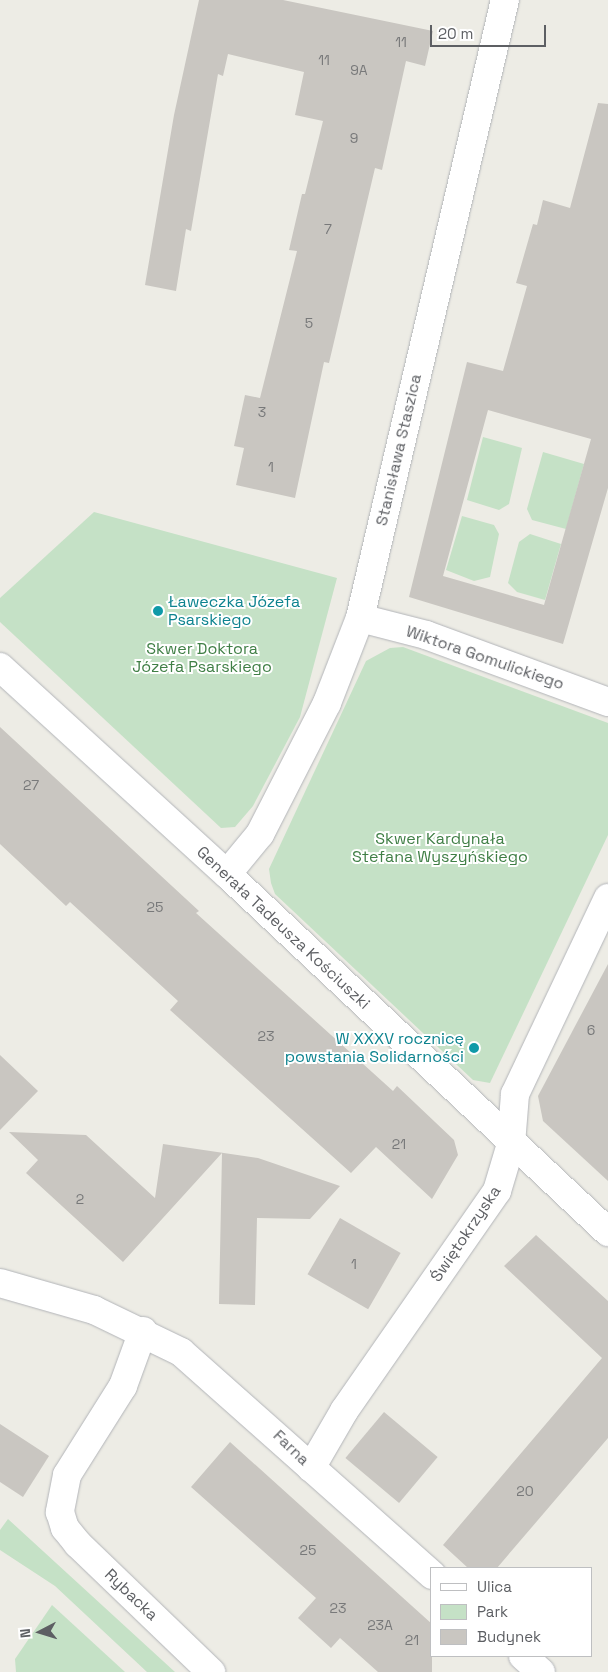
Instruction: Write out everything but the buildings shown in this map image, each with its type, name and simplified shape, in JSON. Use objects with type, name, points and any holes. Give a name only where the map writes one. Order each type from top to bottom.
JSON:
[{"type":"street","name":"Stanisława Staszica","points":[[227,874],[260,834],[327,703],[360,618],[505,0]]},
{"type":"street","name":"Wiktora Gomulickiego","points":[[360,618],[426,635],[608,702]]},
{"type":"street","name":"Generała Tadeusza Kościuszki","points":[[0,667],[227,874],[511,1144],[608,1232]]},
{"type":"street","name":"Świętokrzyska","points":[[311,1468],[344,1411],[497,1191],[511,1144],[515,1094],[602,927],[608,898]]},
{"type":"street","name":"Farna","points":[[0,1283],[94,1310],[143,1331],[181,1352],[219,1382],[311,1468],[430,1573]]},
{"type":"street","name":"Rybacka","points":[[143,1331],[123,1386],[67,1475],[60,1512],[65,1528],[78,1544],[212,1672]]},
{"type":"street","points":[[523,1657],[541,1672]]},
{"type":"green space","points":[[483,437],[522,448],[509,504],[499,510],[467,500]]},
{"type":"green space","points":[[543,452],[584,464],[566,529],[532,520],[527,509]]},
{"type":"green space","name":"Skwer Doktora Józefa Psarskiego","points":[[94,512],[337,578],[300,717],[253,806],[235,827],[221,828],[0,622],[0,598]]},
{"type":"green space","points":[[462,516],[494,525],[499,534],[490,577],[474,581],[446,570]]},
{"type":"green space","points":[[530,534],[561,544],[545,600],[517,592],[508,583],[519,542]]},
{"type":"green space","name":"Skwer Kardynała Stefana Wyszyńskiego","points":[[403,647],[608,723],[608,835],[490,1083],[473,1080],[275,894],[271,883],[269,869],[366,661],[390,648]]},
{"type":"green space","points":[[8,1519],[175,1672],[147,1672],[55,1586],[0,1550],[0,1530]]},
{"type":"green space","points":[[52,1605],[125,1672],[16,1672],[15,1659]]},
{"type":"place","name":"Ławeczka Józefa Psarskiego","points":[[158,611]]},
{"type":"place","name":"W XXXV rocznicę powstania Solidarności","points":[[474,1048]]}]
